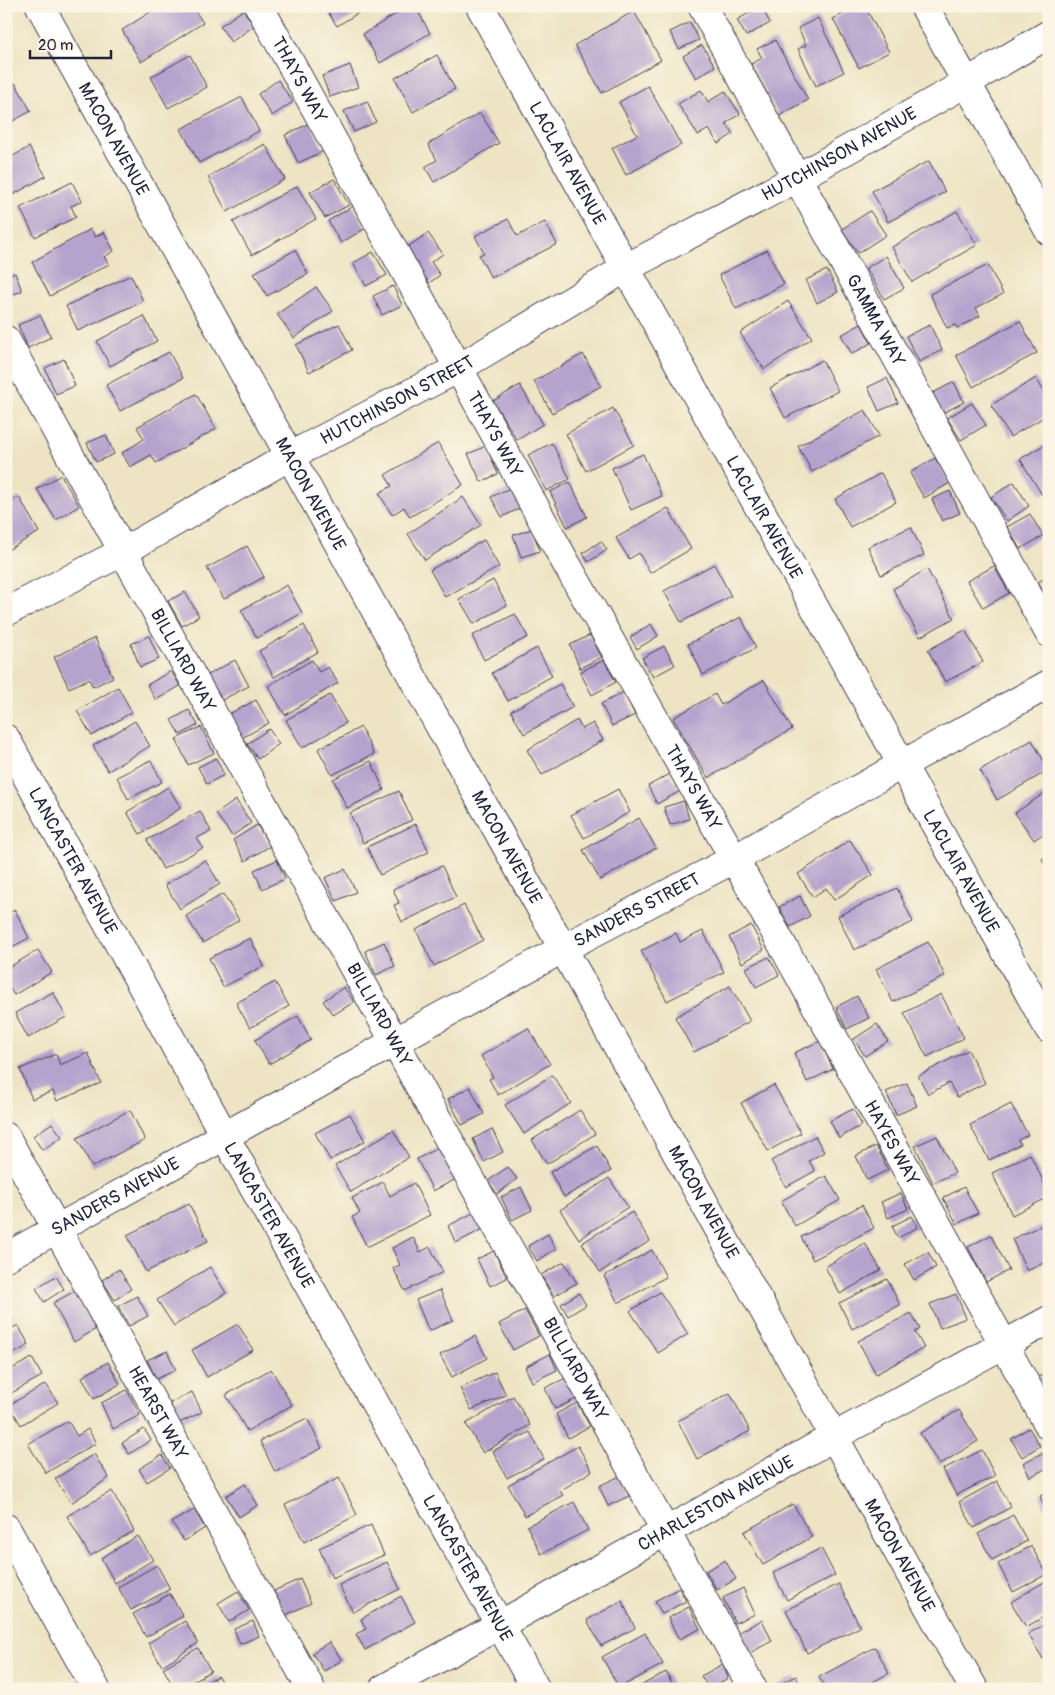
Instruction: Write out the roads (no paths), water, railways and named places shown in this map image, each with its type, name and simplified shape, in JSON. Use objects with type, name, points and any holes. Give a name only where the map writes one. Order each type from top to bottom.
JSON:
[{"type":"street","name":"MACON AVENUE","points":[[40,6],[974,1689]]},
{"type":"street","name":"THAYS WAY","points":[[259,6],[562,556],[734,859]]},
{"type":"street","name":"LACLAIR AVENUE","points":[[480,6],[1049,1029]]},
{"type":"street","name":"GAMMA WAY","points":[[702,6],[1049,633]]},
{"type":"street","points":[[924,6],[1049,231]]},
{"type":"street","name":"HUTCHINSON AVENUE","points":[[626,268],[797,178],[1049,34]]},
{"type":"street","name":"HUTCHINSON STREET","points":[[6,612],[124,551],[290,456],[460,368],[626,268]]},
{"type":"street","name":"BILLIARD WAY","points":[[6,340],[753,1689]]},
{"type":"street","name":"SANDERS STREET","points":[[224,1135],[564,948],[734,859],[1049,684]]},
{"type":"street","name":"LANCASTER AVENUE","points":[[6,739],[224,1135],[536,1689]]},
{"type":"street","name":"HAYES WAY","points":[[734,859],[1049,1426]]},
{"type":"street","name":"SANDERS AVENUE","points":[[6,1257],[224,1135]]},
{"type":"street","name":"HEARST WAY","points":[[6,1137],[311,1689]]},
{"type":"street","name":"CHARLESTON AVENUE","points":[[383,1689],[835,1436],[1049,1320]]},
{"type":"street","points":[[6,1528],[96,1689]]}]
